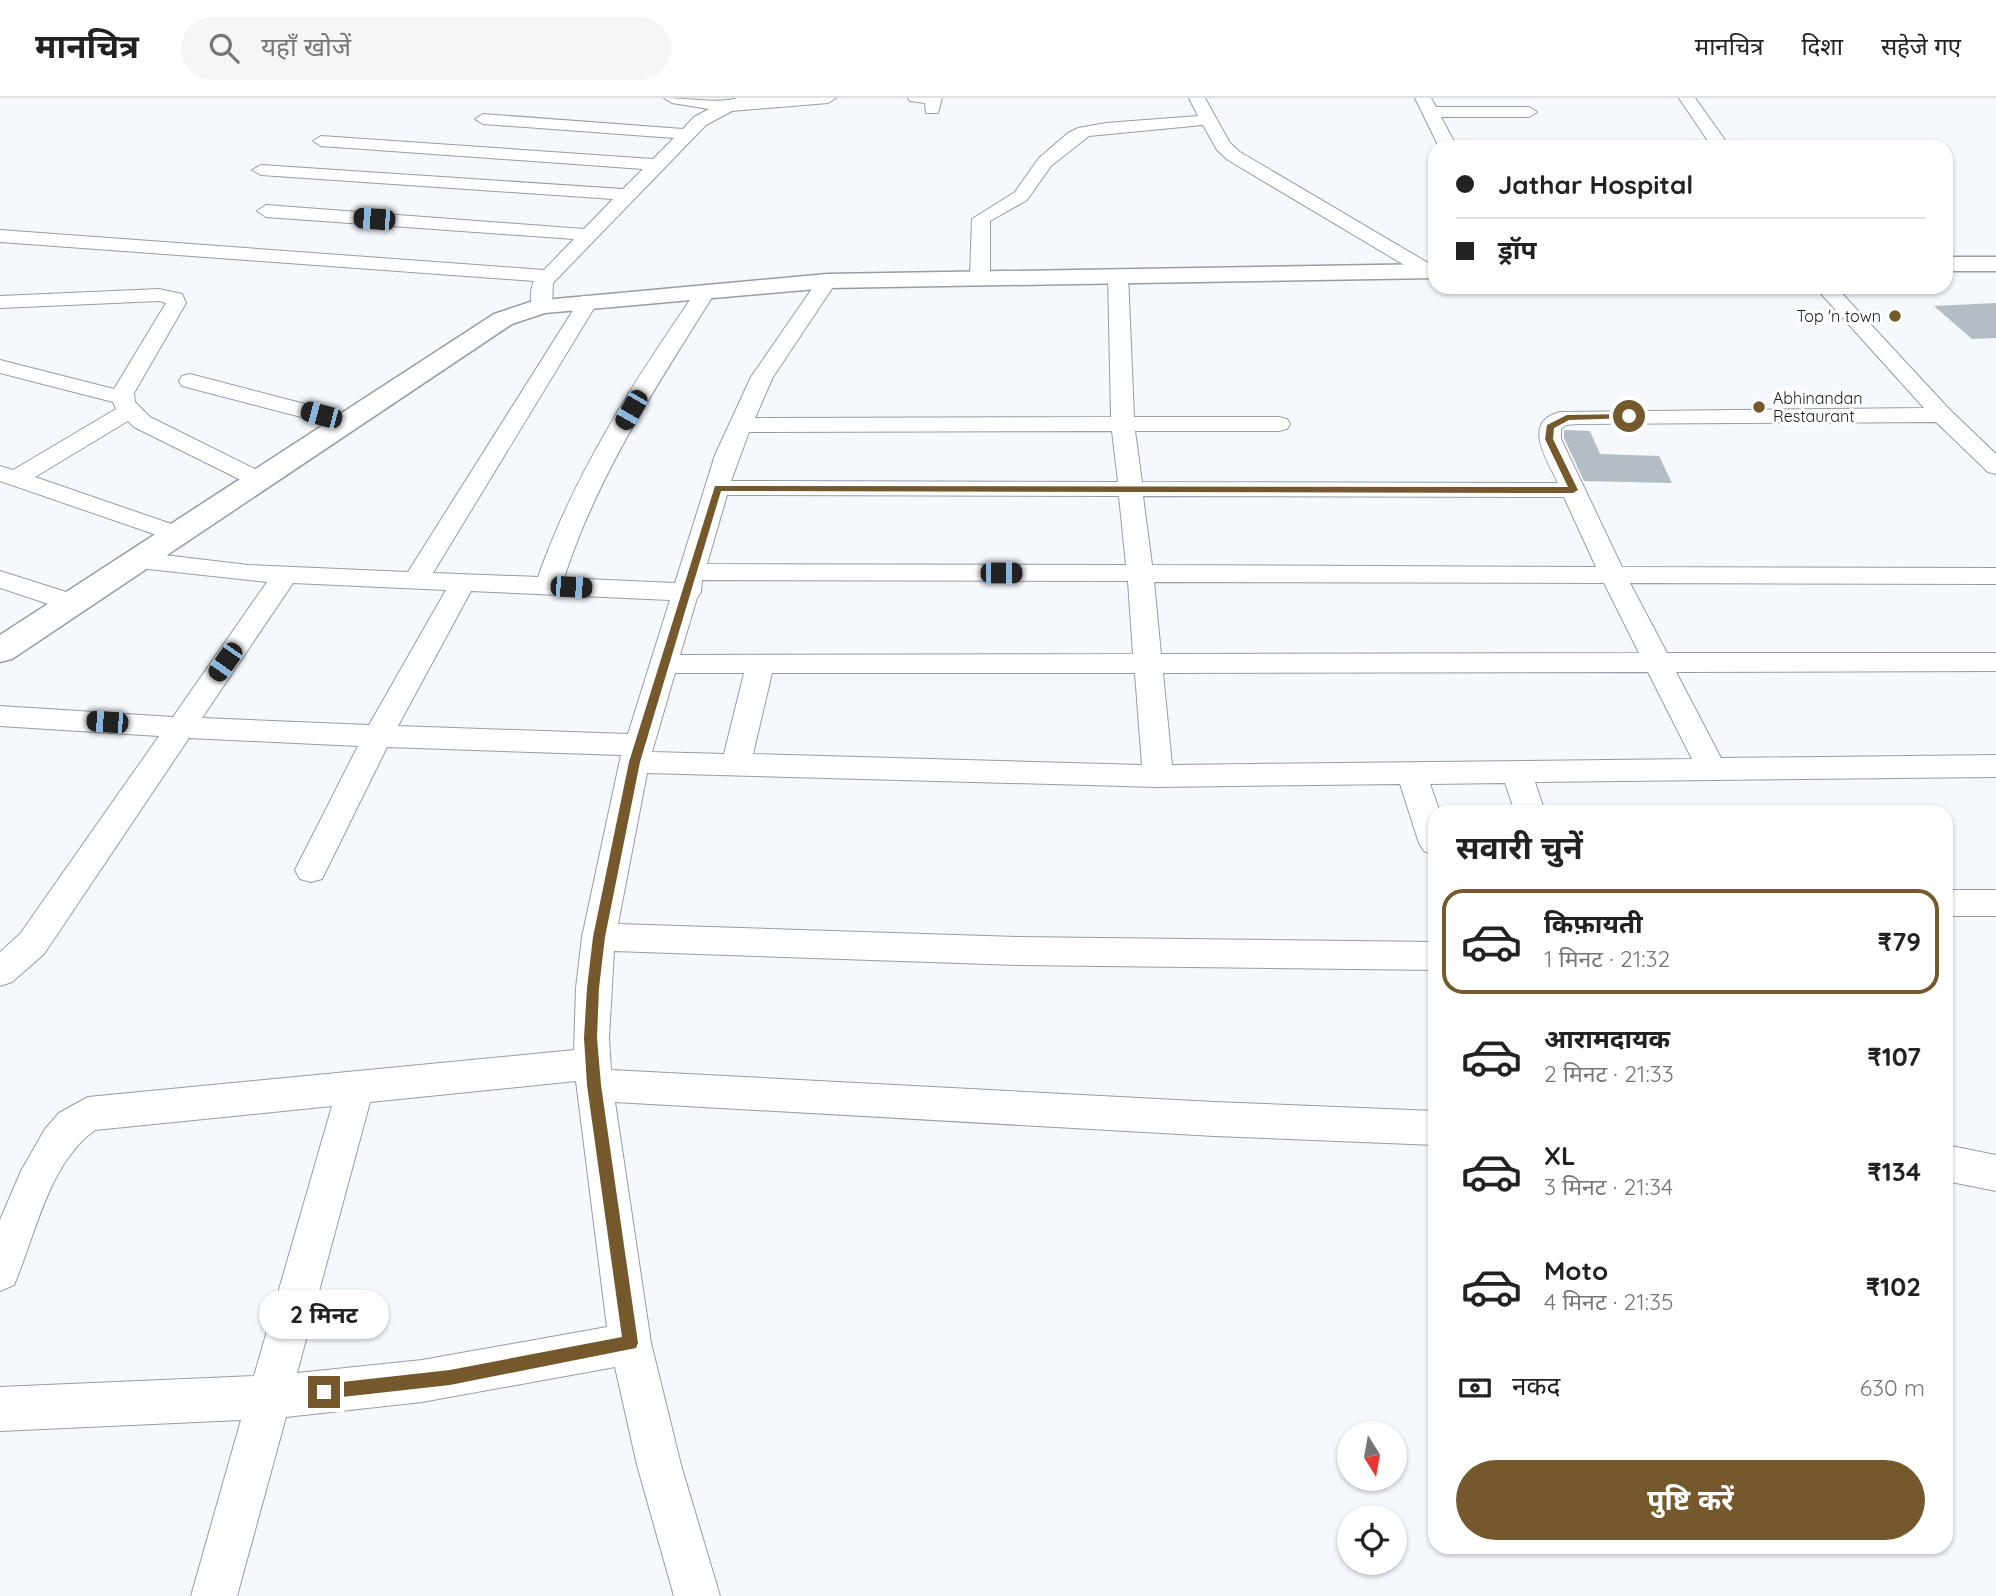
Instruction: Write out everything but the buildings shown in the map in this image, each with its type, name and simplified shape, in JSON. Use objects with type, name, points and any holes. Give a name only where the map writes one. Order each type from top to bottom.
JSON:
[{"type":"street","points":[[672,98],[726,107],[828,98]]},
{"type":"street","points":[[542,306],[541,288],[550,276],[688,134],[706,117],[751,98]]},
{"type":"street","points":[[916,98],[934,98],[932,110]]},
{"type":"street","points":[[1197,98],[1223,146],[1250,167],[1428,269]]},
{"type":"street","points":[[1687,98],[1716,140]]},
{"type":"street","points":[[1426,105],[1529,112]]},
{"type":"street","points":[[1426,105],[1444,140]]},
{"type":"street","points":[[483,119],[688,134]]},
{"type":"street","points":[[980,277],[981,219],[1021,196],[1045,162],[1074,136],[1106,128],[1208,120]]},
{"type":"street","points":[[321,142],[660,165]]},
{"type":"street","points":[[261,170],[630,195]]},
{"type":"street","points":[[266,211],[590,235]]},
{"type":"street","points":[[0,236],[550,276]]},
{"type":"street","points":[[1953,264],[1996,264]]},
{"type":"street","points":[[0,651],[503,319],[542,306],[827,281],[1428,271]]},
{"type":"street","points":[[1118,275],[1123,424],[1140,573],[1158,776]]},
{"type":"street","points":[[697,1596],[659,1465],[631,1343],[593,1075],[593,988],[599,937],[637,754],[691,582],[727,455],[770,365],[827,281]]},
{"type":"street","points":[[548,586],[569,527],[592,478],[647,383],[706,291]]},
{"type":"street","points":[[1831,294],[1942,415],[1996,467]]},
{"type":"street","points":[[0,302],[159,295],[175,298],[173,312],[123,393],[126,405],[142,422],[259,480]]},
{"type":"street","points":[[416,580],[589,300]]},
{"type":"street","points":[[0,366],[126,405]]},
{"type":"street","points":[[190,381],[347,422]]},
{"type":"street","points":[[8,476],[126,405]]},
{"type":"street","points":[[1713,771],[1613,575],[1573,490],[1548,432],[1554,422],[1567,418],[1942,415]]},
{"type":"street","points":[[741,425],[1279,424]]},
{"type":"street","points":[[8,476],[177,534]]},
{"type":"street","points":[[718,488],[1573,490]]},
{"type":"street","points":[[139,560],[216,572],[548,586],[1140,573],[1996,576]]},
{"type":"street","points":[[0,972],[32,944],[285,575]]},
{"type":"street","points":[[0,579],[73,603]]},
{"type":"street","points":[[311,870],[378,736],[463,582]]},
{"type":"street","points":[[666,664],[1996,662]]},
{"type":"street","points":[[736,765],[760,663]]},
{"type":"street","points":[[3,720],[378,736],[637,754],[736,765],[1158,776],[1996,766]]},
{"type":"street","points":[[1517,773],[1528,805]]},
{"type":"street","points":[[1412,774],[1428,822]]},
{"type":"street","points":[[1953,904],[1991,910]]},
{"type":"street","points":[[599,937],[895,949],[1428,956]]},
{"type":"street","points":[[0,1271],[46,1162],[61,1135],[75,1120],[107,1110],[356,1087],[593,1075],[1200,1119],[1428,1128]]},
{"type":"street","points":[[214,1596],[356,1087]]},
{"type":"street","points":[[1953,1164],[1996,1173]]},
{"type":"street","points":[[0,1409],[269,1396],[450,1377],[631,1343]]},
{"type":"place","name":"Top 'n town","points":[[1895,316]]},
{"type":"place","name":"Abhinandan Restaurant","points":[[1759,407]]},
{"type":"route","points":[[324,1392],[450,1377],[631,1343],[594,1085],[591,1038],[593,988],[599,937],[634,762],[718,488],[1573,490],[1549,439],[1550,426],[1560,419],[1577,416],[1629,416]]}]
